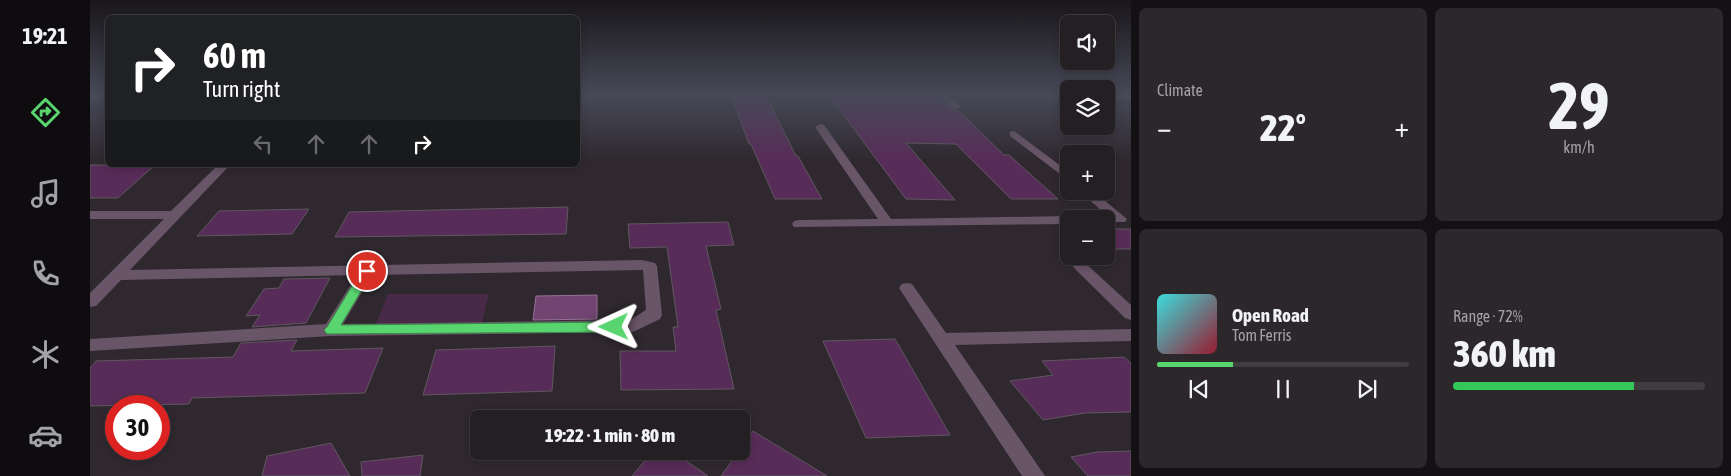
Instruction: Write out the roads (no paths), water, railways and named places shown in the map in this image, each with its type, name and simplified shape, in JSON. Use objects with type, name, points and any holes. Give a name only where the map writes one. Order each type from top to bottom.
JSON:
[{"type":"street","points":[[820,127],[887,222]]},
{"type":"street","points":[[1014,134],[1060,171]]},
{"type":"street","points":[[90,302],[172,215],[222,167]]},
{"type":"street","points":[[1096,200],[1119,219]]},
{"type":"street","points":[[90,216],[172,215]]},
{"type":"street","points":[[799,224],[1060,220]]},
{"type":"street","points":[[90,345],[331,330],[633,326],[653,313],[654,315],[650,266],[642,265],[637,267],[116,275]]},
{"type":"street","points":[[1079,265],[1131,314]]},
{"type":"street","points":[[331,330],[367,271]]},
{"type":"street","points":[[908,288],[1034,476]]},
{"type":"street","points":[[941,339],[1131,335]]}]
